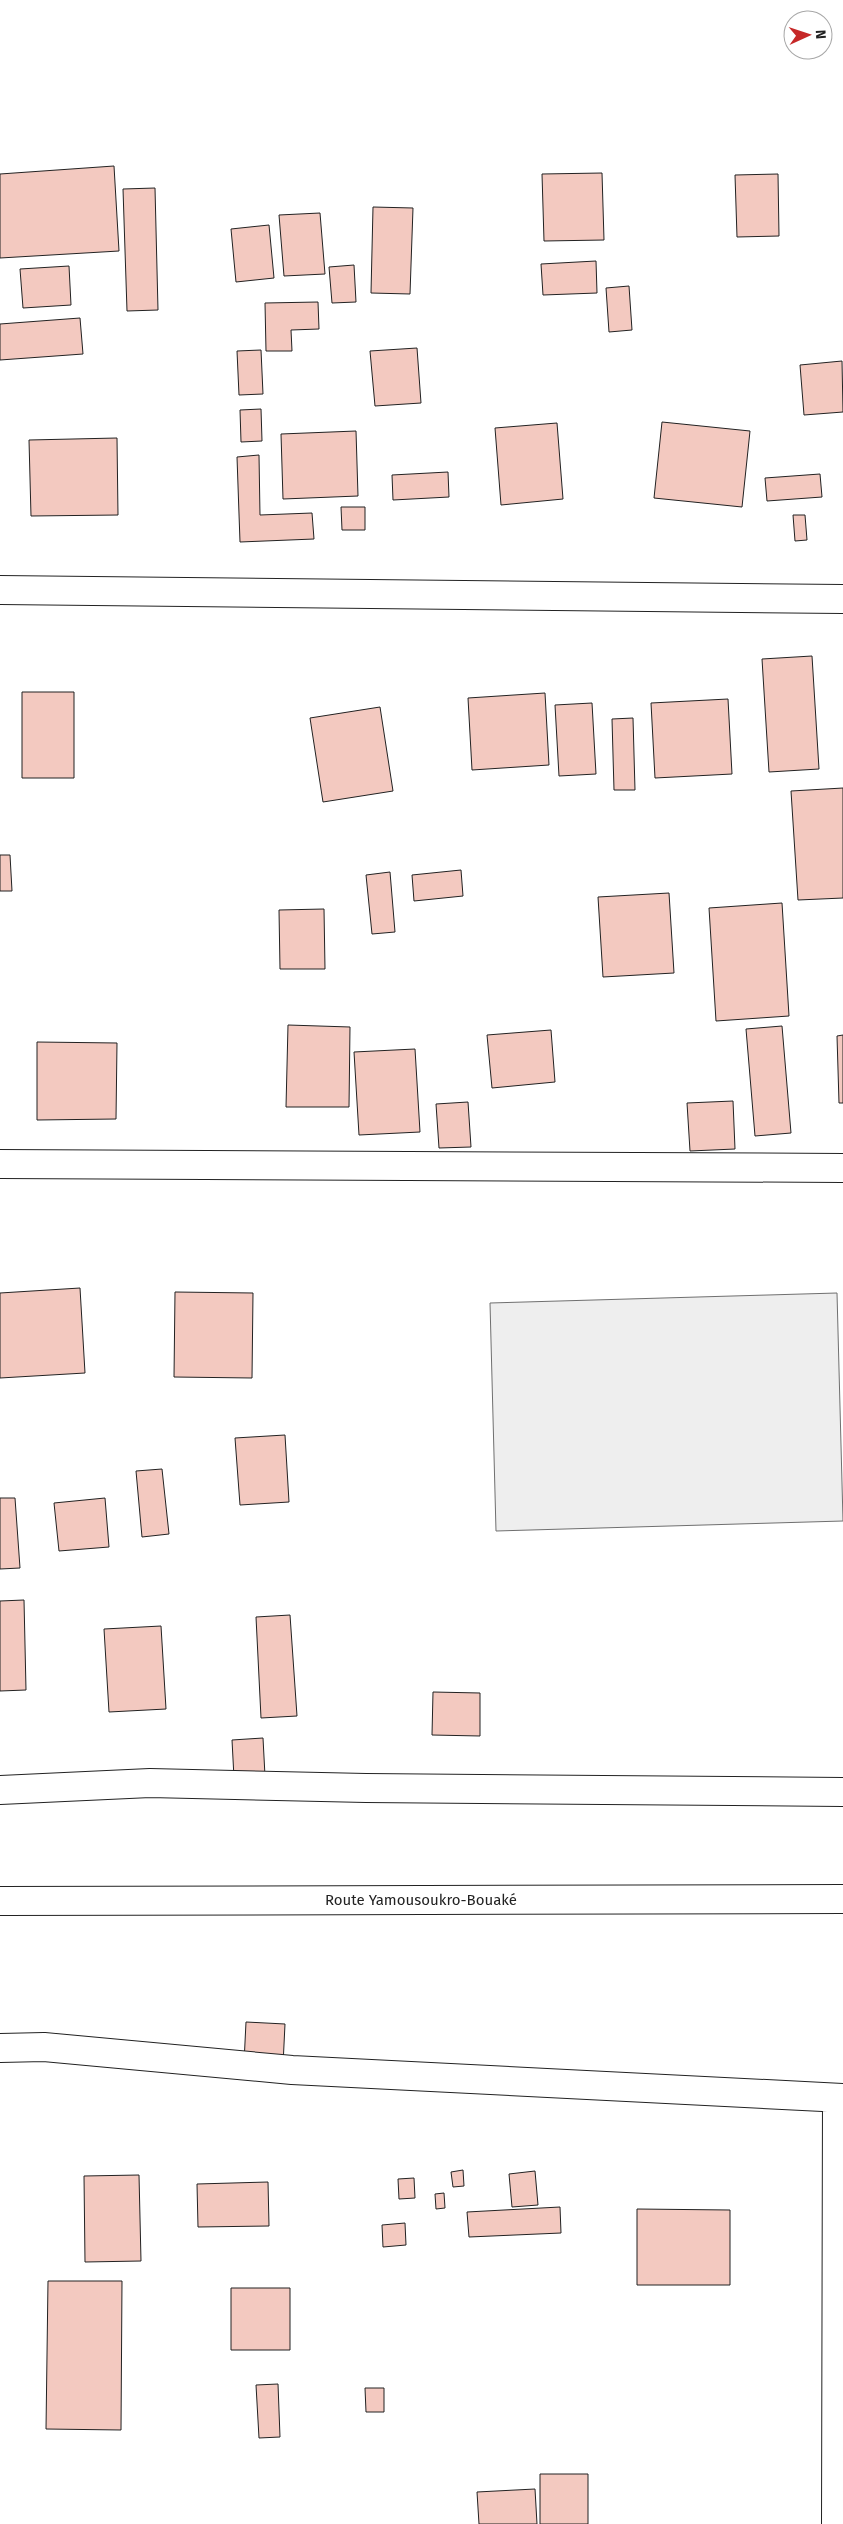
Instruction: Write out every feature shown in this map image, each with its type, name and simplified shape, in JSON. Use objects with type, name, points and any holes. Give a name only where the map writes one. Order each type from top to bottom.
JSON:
[{"type":"street","points":[[0,590],[843,599]]},
{"type":"street","points":[[0,1164],[843,1168]]},
{"type":"street","points":[[0,1790],[150,1784],[366,1788],[843,1792]]},
{"type":"street","name":"Route Yamousoukro-Bouaké","points":[[0,1901],[843,1899]]},
{"type":"street","points":[[0,2048],[44,2047],[292,2070],[840,2098],[836,2524]]},
{"type":"shaded area","points":[[837,1293],[843,1521],[496,1531],[490,1303]]},
{"type":"building","points":[[114,166],[119,251],[0,258],[0,174]]},
{"type":"building","points":[[602,173],[604,240],[544,241],[542,174]]},
{"type":"building","points":[[778,174],[779,236],[737,237],[735,175]]},
{"type":"building","points":[[155,188],[158,310],[127,311],[123,189]]},
{"type":"building","points":[[373,207],[413,208],[410,294],[371,293]]},
{"type":"building","points":[[320,213],[325,274],[284,276],[279,215]]},
{"type":"building","points":[[269,225],[274,278],[236,282],[231,229]]},
{"type":"building","points":[[596,261],[597,293],[543,295],[541,264]]},
{"type":"building","points":[[354,265],[356,302],[332,303],[329,267]]},
{"type":"building","points":[[69,266],[71,305],[23,308],[20,269]]},
{"type":"building","points":[[629,286],[632,330],[609,332],[606,288]]},
{"type":"building","points":[[318,302],[319,329],[291,330],[292,351],[266,351],[265,303]]},
{"type":"building","points":[[80,318],[83,354],[0,360],[0,324]]},
{"type":"building","points":[[417,348],[421,403],[375,406],[370,351]]},
{"type":"building","points":[[261,350],[263,394],[239,395],[237,351]]},
{"type":"building","points":[[842,361],[843,412],[804,415],[800,365]]},
{"type":"building","points":[[261,409],[262,441],[241,442],[240,410]]},
{"type":"building","points":[[662,422],[750,431],[742,507],[654,498]]},
{"type":"building","points":[[557,423],[563,499],[501,505],[495,428]]},
{"type":"building","points":[[356,431],[358,496],[283,499],[281,434]]},
{"type":"building","points":[[117,438],[118,515],[31,516],[29,440]]},
{"type":"building","points":[[259,455],[260,515],[312,513],[314,539],[240,542],[237,457]]},
{"type":"building","points":[[448,472],[449,497],[393,500],[392,475]]},
{"type":"building","points":[[820,474],[822,497],[767,501],[765,478]]},
{"type":"building","points":[[341,507],[365,507],[365,530],[342,530]]},
{"type":"building","points":[[793,515],[805,515],[807,540],[795,541]]},
{"type":"building","points":[[812,656],[819,769],[769,772],[762,659]]},
{"type":"building","points":[[22,692],[74,692],[74,778],[22,778]]},
{"type":"building","points":[[545,693],[549,765],[472,770],[468,698]]},
{"type":"building","points":[[728,699],[732,774],[655,778],[651,703]]},
{"type":"building","points":[[592,703],[596,774],[559,776],[555,705]]},
{"type":"building","points":[[380,707],[393,791],[323,802],[310,718]]},
{"type":"building","points":[[633,718],[635,790],[614,790],[612,719]]},
{"type":"building","points":[[843,788],[843,898],[798,900],[791,791]]},
{"type":"building","points":[[0,855],[10,855],[12,891],[0,891]]},
{"type":"building","points":[[461,870],[463,896],[414,901],[412,875]]},
{"type":"building","points":[[390,872],[395,932],[372,934],[366,875]]},
{"type":"building","points":[[669,893],[674,973],[603,977],[598,897]]},
{"type":"building","points":[[782,903],[789,1016],[716,1021],[709,908]]},
{"type":"building","points":[[324,909],[325,969],[280,969],[279,910]]},
{"type":"building","points":[[288,1025],[350,1027],[349,1107],[286,1107]]},
{"type":"building","points":[[782,1026],[791,1133],[755,1136],[746,1029]]},
{"type":"building","points":[[551,1030],[555,1082],[492,1088],[487,1035]]},
{"type":"building","points":[[843,1035],[843,1103],[839,1103],[837,1036]]},
{"type":"building","points":[[37,1042],[117,1043],[116,1119],[37,1120]]},
{"type":"building","points":[[415,1049],[420,1132],[359,1135],[354,1052]]},
{"type":"building","points":[[733,1101],[735,1149],[690,1151],[687,1103]]},
{"type":"building","points":[[468,1102],[471,1147],[439,1148],[436,1104]]},
{"type":"building","points":[[80,1288],[85,1373],[0,1378],[0,1293]]},
{"type":"building","points":[[175,1292],[253,1293],[252,1378],[174,1377]]},
{"type":"building","points":[[285,1435],[289,1502],[240,1505],[235,1438]]},
{"type":"building","points":[[162,1469],[169,1534],[142,1537],[136,1471]]},
{"type":"building","points":[[0,1498],[15,1498],[20,1568],[0,1569]]},
{"type":"building","points":[[105,1498],[109,1547],[59,1551],[54,1503]]},
{"type":"building","points":[[24,1600],[26,1690],[0,1691],[0,1601]]},
{"type":"building","points":[[290,1615],[297,1716],[261,1718],[256,1617]]},
{"type":"building","points":[[161,1626],[166,1709],[109,1712],[104,1629]]},
{"type":"building","points":[[433,1692],[480,1693],[480,1736],[432,1735]]},
{"type":"building","points":[[263,1738],[265,1776],[234,1778],[232,1740]]},
{"type":"building","points":[[246,2022],[285,2024],[283,2065],[244,2063]]},
{"type":"building","points":[[463,2170],[464,2186],[453,2187],[451,2172]]},
{"type":"building","points":[[535,2171],[538,2205],[512,2207],[509,2174]]},
{"type":"building","points":[[139,2175],[141,2261],[85,2262],[84,2176]]},
{"type":"building","points":[[414,2178],[415,2198],[399,2199],[398,2179]]},
{"type":"building","points":[[268,2182],[269,2226],[198,2227],[197,2184]]},
{"type":"building","points":[[444,2193],[445,2208],[436,2209],[435,2194]]},
{"type":"building","points":[[560,2207],[561,2233],[469,2237],[467,2212]]},
{"type":"building","points":[[637,2209],[730,2210],[730,2285],[637,2285]]},
{"type":"building","points":[[405,2223],[406,2245],[383,2247],[382,2225]]},
{"type":"building","points":[[48,2281],[122,2281],[121,2430],[46,2429]]},
{"type":"building","points":[[231,2288],[290,2288],[290,2350],[231,2350]]},
{"type":"building","points":[[278,2384],[280,2437],[259,2438],[256,2385]]},
{"type":"building","points":[[365,2388],[384,2388],[384,2412],[366,2412]]},
{"type":"building","points":[[540,2474],[588,2474],[588,2524],[540,2524]]},
{"type":"building","points":[[535,2489],[537,2524],[479,2524],[477,2492]]}]
